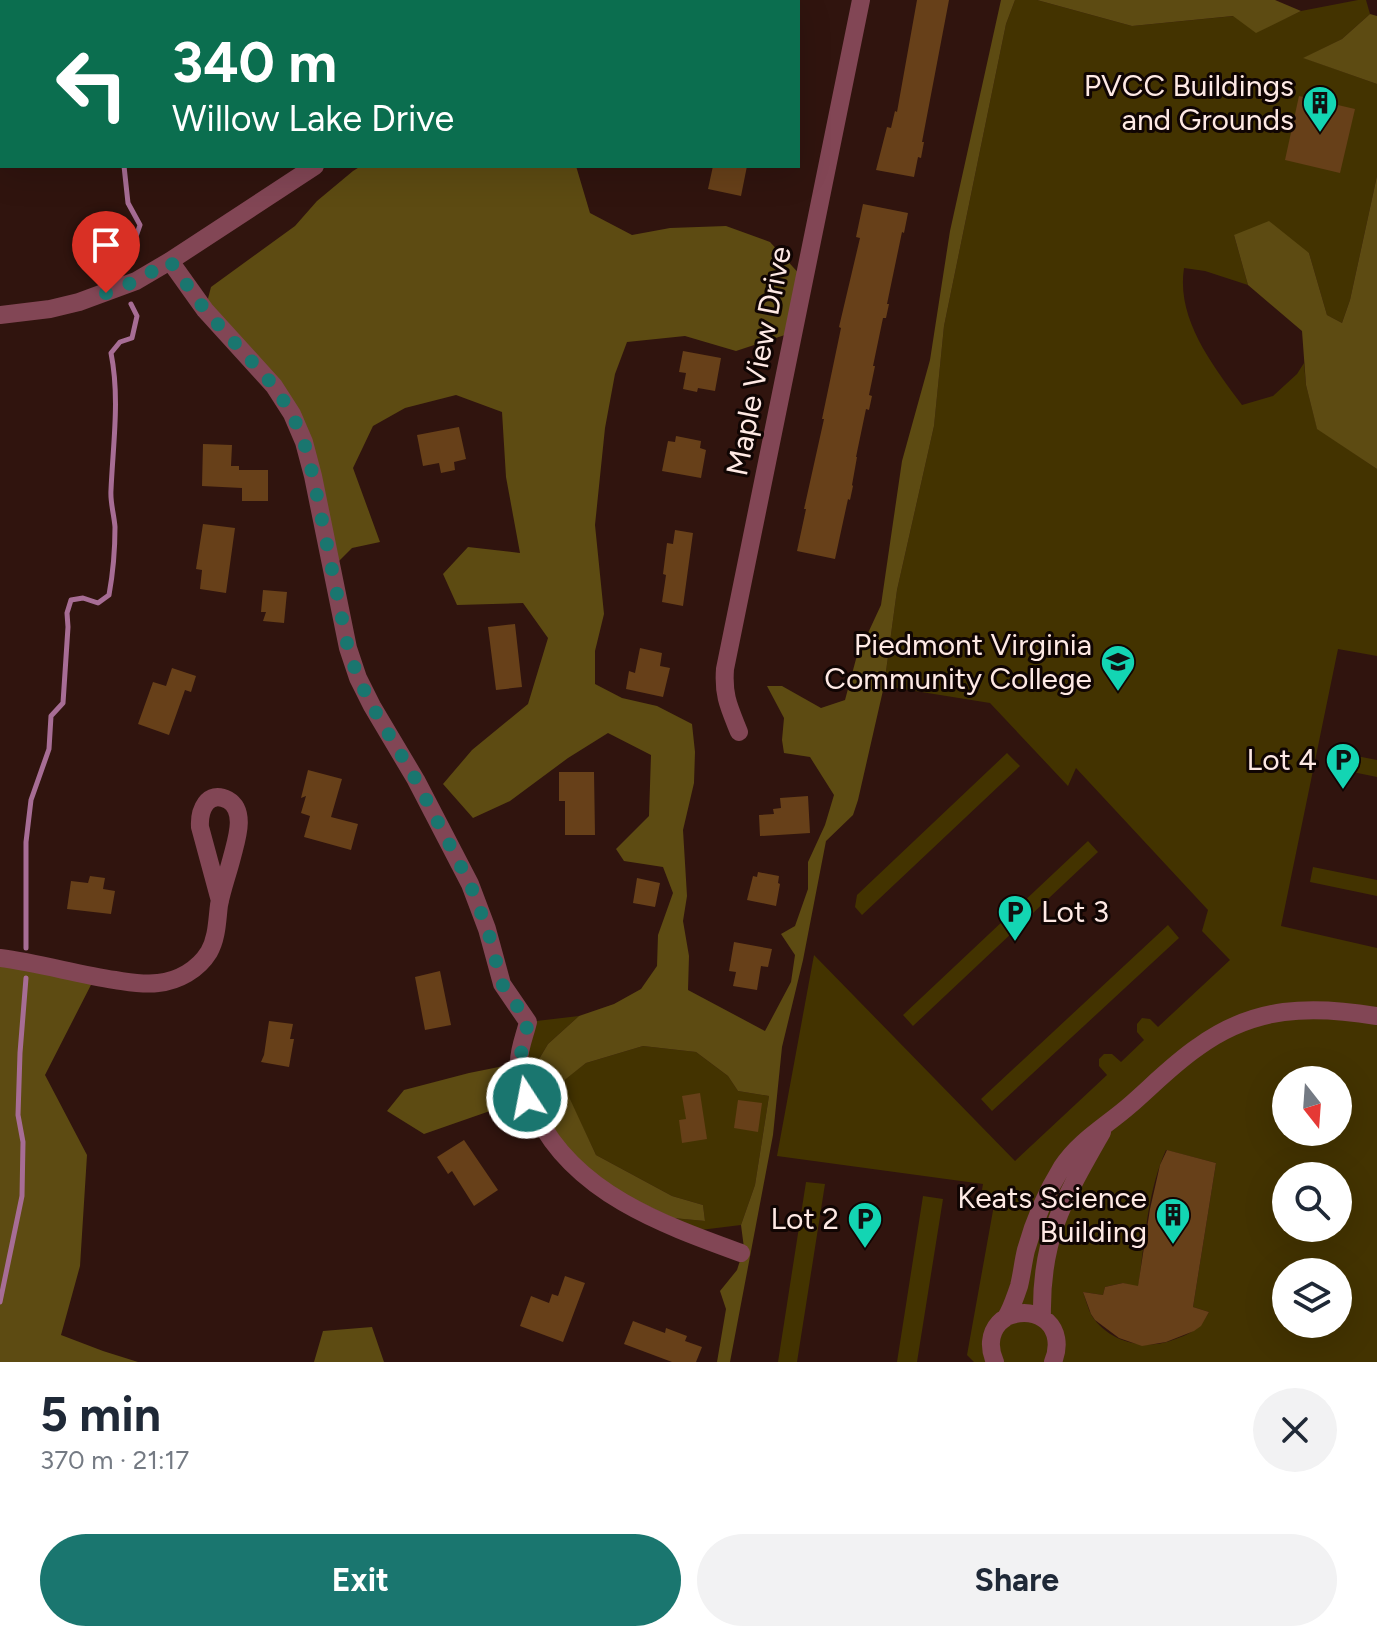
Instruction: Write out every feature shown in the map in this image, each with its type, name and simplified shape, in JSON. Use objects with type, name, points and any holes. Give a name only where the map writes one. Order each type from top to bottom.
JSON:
[{"type":"street","name":"Maple View Drive","points":[[739,732],[727,703],[725,669],[861,0]]},
{"type":"street","points":[[0,315],[79,302],[136,281],[312,168]]},
{"type":"street","points":[[170,261],[205,310],[274,386],[292,414],[313,476],[348,648],[358,678],[470,884],[488,931],[502,984],[528,1022],[519,1063],[527,1098],[542,1126],[571,1165],[595,1185],[684,1232],[741,1253]]},
{"type":"street","points":[[0,958],[141,984],[177,979],[190,972],[209,952],[215,938],[220,901],[239,834],[234,806],[221,798],[211,799],[199,815],[220,901]]},
{"type":"street","points":[[995,1362],[991,1354],[991,1340],[994,1331],[1006,1317],[1019,1287],[1026,1252],[1045,1198],[1064,1165],[1083,1142],[1106,1126],[1195,1048],[1246,1021],[1298,1009],[1333,1009],[1377,1016]]},
{"type":"street","points":[[1042,1318],[1042,1279],[1054,1227],[1063,1202],[1106,1126]]},
{"type":"street","points":[[1006,1317],[1028,1312],[1050,1324],[1057,1342],[1053,1362]]},
{"type":"shaded area","points":[[1001,0],[1015,0],[1006,24],[944,326],[934,426],[897,590],[884,686],[853,815],[826,841],[782,1047],[773,1135],[730,1362],[717,1362],[726,1309],[720,1291],[737,1270],[744,1248],[741,1225],[755,1185],[769,1096],[738,1091],[728,1076],[696,1052],[643,1046],[586,1063],[562,1082],[596,1155],[672,1196],[703,1205],[705,1221],[673,1218],[623,1194],[578,1161],[547,1125],[532,1071],[548,1044],[579,1016],[614,1004],[641,989],[657,966],[658,935],[673,893],[663,867],[624,861],[616,849],[649,816],[651,755],[608,733],[510,801],[473,818],[443,784],[472,750],[528,704],[548,638],[523,603],[457,605],[443,574],[468,547],[520,553],[506,477],[502,412],[456,395],[405,408],[373,426],[353,468],[380,542],[352,548],[331,569],[292,414],[205,310],[211,287],[295,226],[317,201],[358,168],[577,168],[590,213],[632,235],[670,228],[726,226],[770,242],[804,279],[794,332],[736,351],[685,336],[627,342],[615,374],[605,428],[595,525],[604,614],[595,651],[595,684],[622,698],[657,706],[692,724],[694,783],[683,830],[687,896],[683,921],[689,956],[688,990],[765,1031],[791,982],[795,955],[781,934],[795,926],[808,889],[808,862],[825,825],[834,795],[810,757],[784,753],[784,718],[767,686],[782,686],[821,708],[845,700],[856,659],[881,605],[902,461],[930,360],[950,231]]},
{"type":"shaded area","name":"Piedmont Virginia Community College","points":[[1015,0],[1037,0],[1132,26],[1234,16],[1256,32],[1301,11],[1366,0],[1370,14],[1342,39],[1304,58],[1377,84],[1377,176],[1350,300],[1342,323],[1327,315],[1309,253],[1234,235],[1248,285],[1205,271],[1184,268],[1183,287],[1191,323],[1199,341],[1242,405],[1273,396],[1297,374],[1304,363],[1317,428],[1377,469],[1377,656],[1338,649],[1281,926],[1377,948],[1377,1362],[974,1362],[967,1355],[994,1205],[980,1202],[983,1184],[777,1156],[814,955],[1015,1161],[1107,1075],[1099,1066],[1099,1059],[1104,1054],[1112,1054],[1121,1062],[1144,1040],[1137,1032],[1137,1024],[1142,1018],[1150,1019],[1158,1027],[1230,960],[1202,931],[1208,910],[1076,768],[1068,786],[990,703],[884,686],[897,590],[934,426],[944,326],[1006,24]],"holes":[[[1166,1150],[1216,1163],[1193,1307],[1209,1312],[1197,1328],[1183,1336],[1160,1344],[1138,1344],[1117,1338],[1099,1325],[1083,1292],[1103,1295],[1105,1287],[1123,1283],[1138,1288],[1155,1183]]]},
{"type":"shaded area","points":[[1037,0],[1275,0],[1301,11],[1256,33],[1233,16],[1132,26]]},
{"type":"shaded area","points":[[1370,14],[1377,16],[1377,84],[1303,58],[1342,39]]},
{"type":"shaded area","points":[[1377,176],[1377,469],[1317,429],[1306,385],[1302,331],[1248,285],[1234,235],[1269,221],[1309,253],[1327,315],[1342,323],[1350,300]]},
{"type":"shaded area","points":[[1336,752],[1377,760],[1377,777],[1333,768]]},
{"type":"shaded area","points":[[1007,753],[1020,766],[862,915],[855,907],[857,895]]},
{"type":"shaded area","points":[[1088,841],[1098,852],[913,1026],[903,1015]]},
{"type":"shaded area","points":[[1313,867],[1377,880],[1377,896],[1310,882]]},
{"type":"shaded area","points":[[1168,925],[1179,938],[992,1111],[981,1099]]},
{"type":"shaded area","points":[[0,959],[95,977],[45,1075],[87,1155],[80,1266],[61,1335],[138,1362],[0,1362]]},
{"type":"shaded area","points":[[579,1016],[548,1044],[532,1071],[547,1124],[578,1161],[623,1194],[673,1218],[705,1221],[703,1205],[672,1196],[596,1155],[561,1082],[586,1063],[643,1046],[696,1052],[728,1076],[738,1091],[769,1096],[755,1185],[741,1225],[684,1232],[595,1185],[571,1165],[542,1126],[527,1098],[519,1063],[528,1022]]},
{"type":"shaded area","points":[[519,1063],[527,1098],[424,1134],[387,1111],[404,1090]]},
{"type":"shaded area","points":[[806,1182],[825,1184],[797,1362],[778,1362]]},
{"type":"shaded area","points":[[923,1196],[943,1199],[917,1362],[897,1362]]},
{"type":"shaded area","points":[[372,1327],[384,1362],[314,1362],[323,1331]]},
{"type":"building","points":[[917,0],[949,0],[921,158],[918,157],[914,177],[876,170],[887,127],[891,128],[897,112]]},
{"type":"building","name":"PVCC Buildings and Grounds","points":[[1299,96],[1355,109],[1340,173],[1285,160]]},
{"type":"building","points":[[713,168],[747,168],[741,196],[708,189]]},
{"type":"building","points":[[863,204],[908,213],[886,318],[883,318],[873,366],[869,395],[872,396],[869,410],[866,409],[853,486],[835,559],[797,551],[839,327],[860,238],[856,237]]},
{"type":"building","points":[[683,351],[721,358],[715,391],[683,389],[686,373],[679,372]]},
{"type":"building","points":[[459,427],[466,459],[454,462],[455,470],[441,473],[439,463],[423,466],[417,435]]},
{"type":"building","points":[[676,436],[701,441],[700,448],[706,450],[701,478],[662,471],[668,441],[675,442]]},
{"type":"building","points":[[203,444],[232,445],[231,466],[239,466],[239,470],[268,470],[268,501],[242,501],[242,488],[202,486]]},
{"type":"building","points":[[203,524],[235,528],[226,593],[200,589],[202,570],[196,569]]},
{"type":"building","points":[[675,530],[693,533],[683,606],[662,602],[667,543],[673,544]]},
{"type":"building","points":[[263,590],[287,592],[284,623],[263,621],[266,612],[261,612]]},
{"type":"building","points":[[515,624],[522,687],[496,690],[488,627]]},
{"type":"building","points":[[640,648],[662,653],[660,666],[670,668],[663,697],[626,689],[629,671],[635,673]]},
{"type":"building","points":[[172,668],[196,676],[191,692],[185,690],[169,735],[138,724],[153,682],[166,686]]},
{"type":"building","points":[[308,770],[342,779],[331,817],[358,824],[351,850],[304,837],[310,816],[301,813],[306,796],[301,798]]},
{"type":"building","points":[[559,772],[594,772],[595,835],[565,835],[565,801],[559,801]]},
{"type":"building","points":[[808,796],[810,833],[760,836],[759,815],[774,814],[773,809],[781,808],[780,798]]},
{"type":"building","points":[[758,872],[779,876],[776,906],[747,900],[753,876],[757,877]]},
{"type":"building","points":[[90,876],[105,878],[103,889],[115,891],[111,914],[67,909],[71,881],[88,883]]},
{"type":"building","points":[[637,878],[660,883],[655,907],[633,903]]},
{"type":"building","points":[[734,942],[772,949],[768,967],[761,966],[757,990],[733,986],[736,972],[729,971]]},
{"type":"building","points":[[440,971],[451,1025],[425,1030],[415,977]]},
{"type":"building","points":[[269,1021],[293,1024],[289,1067],[261,1062]]},
{"type":"building","points":[[700,1093],[707,1139],[682,1143],[679,1120],[686,1119],[682,1096]]},
{"type":"building","points":[[738,1100],[762,1103],[758,1132],[734,1128]]},
{"type":"building","points":[[464,1140],[498,1190],[474,1206],[452,1171],[448,1174],[437,1157]]},
{"type":"building","name":"Keats Science Building","points":[[1167,1150],[1216,1163],[1193,1307],[1209,1312],[1194,1331],[1166,1342],[1142,1346],[1119,1338],[1095,1320],[1083,1292],[1103,1295],[1105,1287],[1123,1283],[1138,1286],[1150,1209],[1160,1165]]},
{"type":"building","points":[[565,1276],[585,1283],[563,1342],[520,1326],[531,1296],[549,1303],[552,1294],[558,1296]]},
{"type":"building","points":[[633,1321],[665,1333],[666,1328],[687,1336],[685,1341],[702,1347],[696,1362],[672,1362],[624,1344]]},
{"type":"waterway","points":[[124,168],[128,203],[140,225],[132,248]]},
{"type":"waterway","points":[[26,948],[26,842],[31,800],[49,749],[51,716],[63,703],[67,613],[71,600],[83,598],[98,603],[109,595],[115,535],[111,495],[115,404],[111,353],[120,342],[132,338],[137,316],[131,304]]},
{"type":"waterway","points":[[0,1302],[22,1196],[23,1142],[18,1115],[26,978]]},
{"type":"place","name":"PVCC Buildings and Grounds","points":[[1320,134]]},
{"type":"place","name":"Piedmont Virginia Community College","points":[[1118,693]]},
{"type":"place","name":"Lot 4","points":[[1343,791]]},
{"type":"place","name":"Lot 3","points":[[1015,943]]},
{"type":"place","name":"Keats Science Building","points":[[1173,1246]]},
{"type":"place","name":"Lot 2","points":[[865,1250]]},
{"type":"route","points":[[106,293],[136,281],[170,261],[205,310],[274,386],[292,414],[313,476],[348,648],[358,678],[470,884],[488,931],[502,984],[528,1022],[519,1063],[527,1098]]}]
